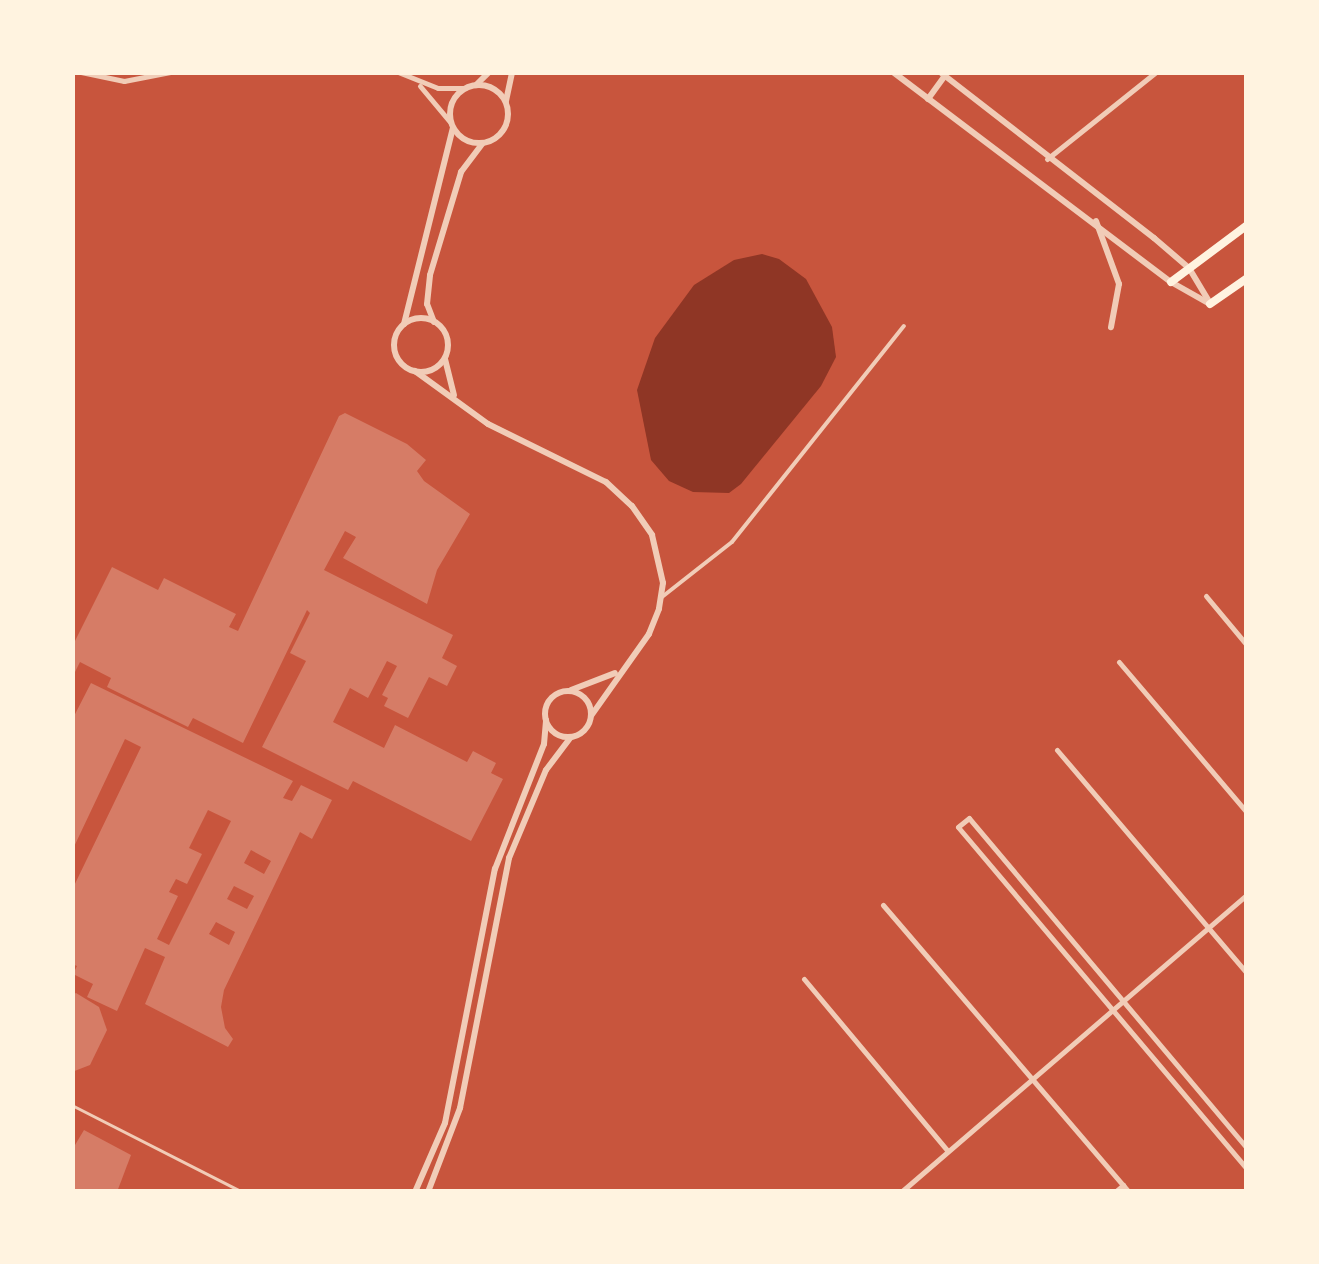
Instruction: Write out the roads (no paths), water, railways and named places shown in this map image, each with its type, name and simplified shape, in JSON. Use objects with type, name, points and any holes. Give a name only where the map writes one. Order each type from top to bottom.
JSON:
[{"type":"main road","points":[[1171,282],[1246,226]]},
{"type":"main road","points":[[1210,304],[1246,278]]},
{"type":"street","points":[[80,72],[111,80],[170,72]]},
{"type":"street","points":[[398,72],[438,102],[466,140],[483,144]]},
{"type":"street","points":[[476,85],[489,72]]},
{"type":"street","points":[[458,400],[446,375],[447,340],[427,304],[430,274],[461,172],[483,144],[505,128],[512,72]]},
{"type":"street","points":[[893,72],[1095,220],[1171,282],[1210,304]]},
{"type":"street","points":[[1047,159],[1156,72]]},
{"type":"street","points":[[928,99],[942,74],[1189,268],[1210,304]]},
{"type":"street","points":[[414,81],[438,88],[492,88],[506,103]]},
{"type":"street","points":[[428,1192],[456,1126],[509,858],[546,770],[571,737],[584,730],[650,634],[662,597],[661,568],[652,536],[622,495],[591,473],[488,424],[401,364],[394,350],[396,335],[404,324],[452,126],[453,99],[465,88]]},
{"type":"street","points":[[1095,220],[1119,284],[1110,327]]},
{"type":"street","points":[[404,324],[419,318],[434,322]]},
{"type":"street","points":[[662,597],[732,542],[904,326]]},
{"type":"street","points":[[415,372],[432,370],[445,358]]},
{"type":"street","points":[[1206,596],[1246,644]]},
{"type":"street","points":[[415,1192],[445,1123],[494,869],[544,744],[550,699],[564,691],[598,683],[632,660]]},
{"type":"street","points":[[1119,662],[1246,811]]},
{"type":"street","points":[[564,691],[584,697],[591,716]]},
{"type":"street","points":[[546,720],[555,733],[571,737]]},
{"type":"street","points":[[1057,750],[1246,972]]},
{"type":"street","points":[[1246,1147],[969,818],[958,827],[1246,1168]]},
{"type":"street","points":[[901,1192],[1246,895]]},
{"type":"street","points":[[883,905],[1129,1192]]},
{"type":"street","points":[[804,979],[948,1151]]},
{"type":"street","points":[[1115,1192],[1123,1184]]},
{"type":"lane","points":[[72,1106],[242,1192]]}]
